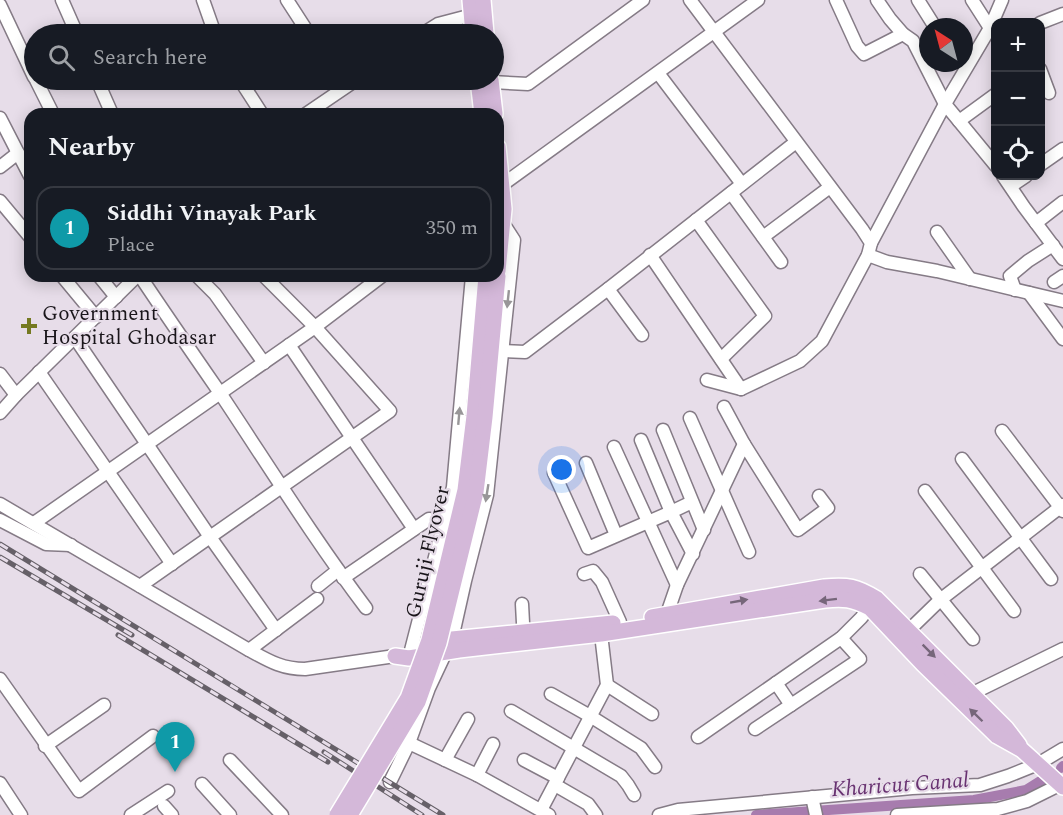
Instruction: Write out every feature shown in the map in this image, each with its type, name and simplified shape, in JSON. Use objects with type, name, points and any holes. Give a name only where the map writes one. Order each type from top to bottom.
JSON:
[{"type":"main road","points":[[474,24],[477,7]]},
{"type":"main road","points":[[477,7],[483,24]]},
{"type":"main road","points":[[483,108],[486,90]]},
{"type":"main road","points":[[489,90],[494,108]]},
{"type":"main road","name":"Guruji Flyover","points":[[337,815],[408,698],[429,640],[465,490],[485,282]]},
{"type":"main road","name":"Guruji Flyover","points":[[350,815],[418,702],[439,644],[476,492],[497,282]]},
{"type":"main road","points":[[405,654],[525,631],[620,622],[824,586],[844,586],[861,590],[996,736],[1022,750]]},
{"type":"main road","points":[[449,645],[601,634],[844,598],[862,604],[873,604]]},
{"type":"main road","points":[[904,635],[971,694],[1006,728],[1022,750],[1062,785]]},
{"type":"street","points":[[62,0],[73,24]]},
{"type":"street","points":[[287,0],[303,24]]},
{"type":"street","points":[[504,82],[528,84],[643,0]]},
{"type":"street","points":[[690,0],[862,230],[869,249],[887,262],[937,271],[1063,301]]},
{"type":"street","points":[[504,183],[758,0]]},
{"type":"street","points":[[836,0],[857,46],[864,54],[903,34]]},
{"type":"street","points":[[878,0],[890,19],[903,34],[913,41],[945,104],[959,121],[991,150]]},
{"type":"street","points":[[918,0],[929,18]]},
{"type":"street","points":[[972,0],[991,25]]},
{"type":"street","points":[[996,18],[1002,0]]},
{"type":"street","points":[[207,1],[213,24]]},
{"type":"street","points":[[0,5],[24,55]]},
{"type":"street","points":[[438,24],[477,7]]},
{"type":"street","points":[[1045,21],[1063,14]]},
{"type":"street","points":[[708,380],[741,388],[800,361],[822,341],[945,104],[991,31]]},
{"type":"street","points":[[1042,72],[1049,93]]},
{"type":"street","points":[[658,73],[742,184]]},
{"type":"street","points":[[41,90],[50,108]]},
{"type":"street","points":[[101,90],[109,108]]},
{"type":"street","points":[[246,90],[258,108]]},
{"type":"street","points":[[313,108],[335,90]]},
{"type":"street","points":[[959,121],[991,98]]},
{"type":"street","points":[[0,118],[24,164]]},
{"type":"street","points":[[502,351],[525,352],[796,142]]},
{"type":"street","points":[[1045,162],[1063,149]]},
{"type":"street","points":[[0,167],[18,153]]},
{"type":"street","points":[[1006,180],[1036,223],[1057,245],[1063,259]]},
{"type":"street","points":[[1011,186],[1020,180]]},
{"type":"street","points":[[764,237],[831,187]]},
{"type":"street","points":[[731,193],[781,262]]},
{"type":"street","points":[[0,201],[24,230]]},
{"type":"street","points":[[1036,223],[1063,202]]},
{"type":"street","points":[[696,220],[765,316],[721,359]]},
{"type":"street","points":[[390,782],[409,743],[429,688],[449,645],[487,495],[514,240],[504,226]]},
{"type":"street","points":[[937,232],[970,279]]},
{"type":"street","points":[[1015,290],[1010,276],[1028,261],[1057,245]]},
{"type":"street","points":[[650,255],[741,388]]},
{"type":"street","points":[[67,282],[96,317]]},
{"type":"street","points":[[104,282],[116,297]]},
{"type":"street","points":[[0,412],[132,282]]},
{"type":"street","points":[[142,282],[366,608]]},
{"type":"street","points":[[203,282],[215,294],[264,363]]},
{"type":"street","points":[[140,586],[390,411],[315,327],[270,282]]},
{"type":"street","points":[[34,523],[315,327],[374,282]]},
{"type":"street","points":[[0,504],[278,665],[291,669],[305,669],[405,654],[453,487],[471,282]]},
{"type":"street","points":[[608,289],[642,335]]},
{"type":"street","points":[[1029,293],[1063,339]]},
{"type":"street","points":[[75,338],[276,630]]},
{"type":"street","points":[[289,345],[414,529]]},
{"type":"street","points":[[39,372],[171,564]]},
{"type":"street","points":[[0,374],[16,395]]},
{"type":"street","points":[[724,407],[744,444],[798,530],[828,508],[819,496]]},
{"type":"street","points":[[690,418],[749,552]]},
{"type":"street","points":[[663,430],[704,530]]},
{"type":"street","points":[[904,635],[940,600],[1062,508],[1002,430]]},
{"type":"street","points":[[641,440],[671,512],[693,554]]},
{"type":"street","points":[[667,614],[677,585],[744,444]]},
{"type":"street","points":[[614,447],[677,585]]},
{"type":"street","points":[[962,459],[1051,579]]},
{"type":"street","points":[[586,463],[616,535]]},
{"type":"street","points":[[554,473],[588,548],[692,502]]},
{"type":"street","points":[[925,491],[1014,611]]},
{"type":"street","points":[[249,650],[341,574],[429,519],[444,521]]},
{"type":"street","points":[[0,520],[46,544],[72,545]]},
{"type":"street","points":[[584,574],[593,571],[602,582],[620,622]]},
{"type":"street","points":[[920,574],[973,639]]},
{"type":"street","points":[[522,604],[525,631]]},
{"type":"street","points":[[698,737],[841,638],[873,604]]},
{"type":"street","points":[[409,743],[477,775],[545,813],[557,781],[607,685],[601,634]]},
{"type":"street","points":[[755,729],[860,659],[841,638]]},
{"type":"street","points":[[971,694],[1063,649]]},
{"type":"street","points":[[0,679],[79,792],[153,736]]},
{"type":"street","points":[[776,683],[791,705]]},
{"type":"street","points":[[607,685],[652,714]]},
{"type":"street","points":[[551,694],[641,748],[655,767]]},
{"type":"street","points":[[45,746],[104,705]]},
{"type":"street","points":[[511,711],[621,776],[634,795]]},
{"type":"street","points":[[445,760],[468,719]]},
{"type":"street","points":[[477,775],[493,744]]},
{"type":"street","points":[[659,815],[812,797],[912,788],[980,785],[1038,764],[1063,749]]},
{"type":"street","points":[[230,760],[282,815]]},
{"type":"street","points":[[524,760],[588,804],[596,815]]},
{"type":"street","points":[[0,783],[21,815]]},
{"type":"street","points":[[202,784],[230,815]]},
{"type":"street","points":[[897,815],[1016,810],[1027,801],[1062,785]]},
{"type":"street","points":[[131,815],[168,791]]},
{"type":"street","points":[[812,797],[816,815]]},
{"type":"waterway","name":"Kharicut Canal","points":[[756,815],[974,800],[1026,790],[1042,780]]},
{"type":"railway","points":[[0,544],[443,815]]},
{"type":"railway","points":[[0,557],[132,635]]},
{"type":"railway","points":[[118,635],[328,762]]},
{"type":"railway","points":[[324,752],[422,815]]},
{"type":"place","name":"Government Hospital Ghodasar","points":[[29,326]]},
{"type":"place","name":"Siddhi Vinayak Park","points":[[175,772]]}]
